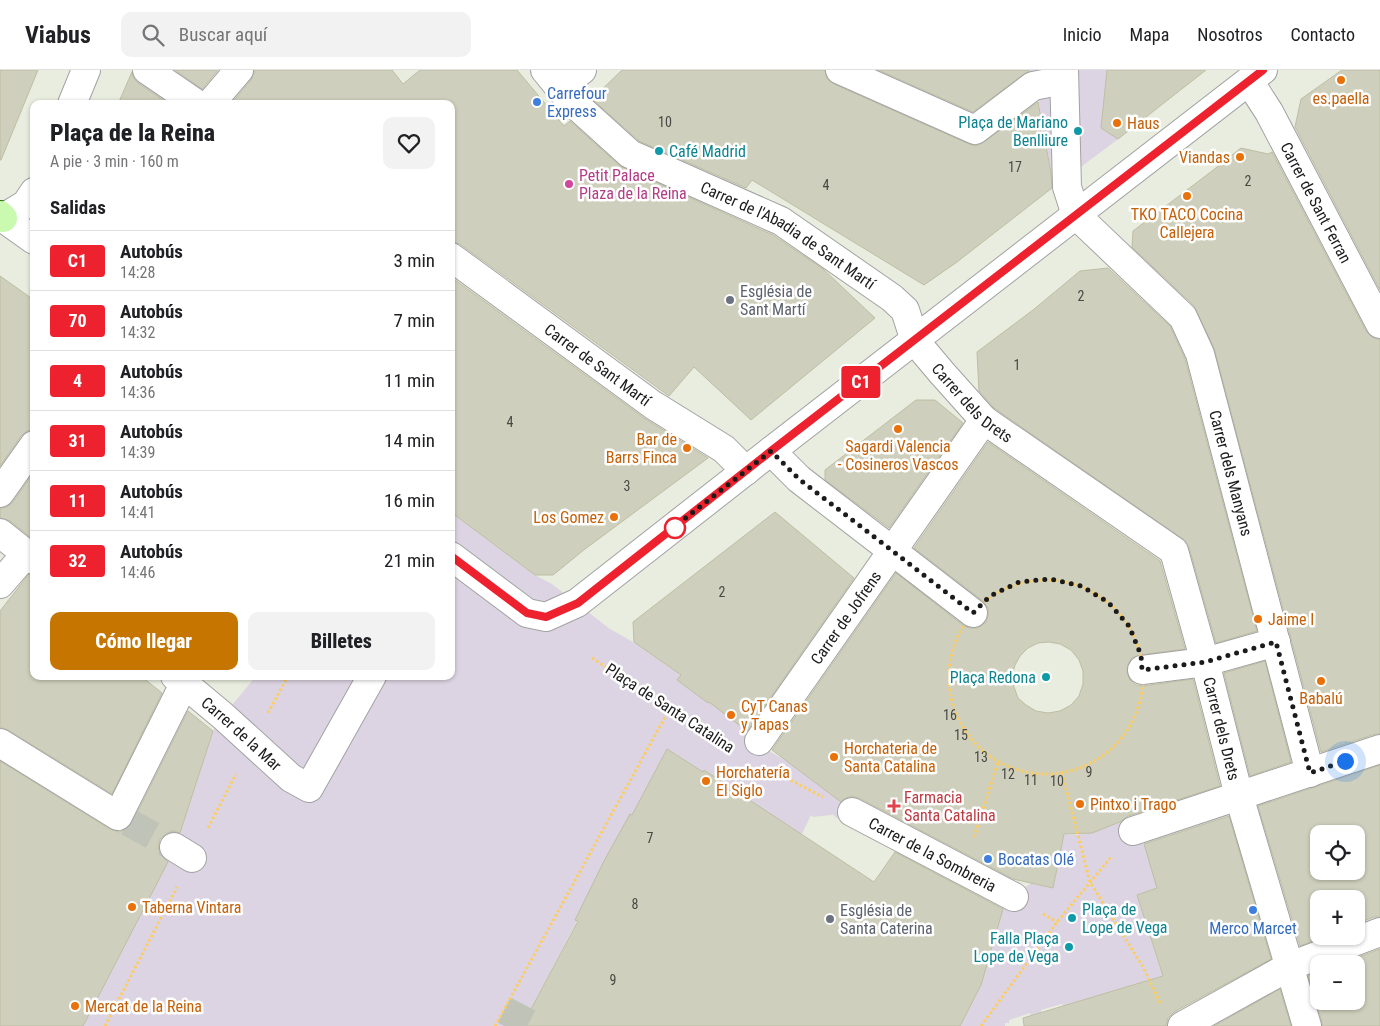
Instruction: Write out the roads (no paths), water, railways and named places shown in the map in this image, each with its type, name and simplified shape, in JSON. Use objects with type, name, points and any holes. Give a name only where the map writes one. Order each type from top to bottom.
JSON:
[{"type":"street","points":[[74,100],[86,70]]},
{"type":"street","points":[[147,70],[191,100]]},
{"type":"street","points":[[213,100],[239,70]]},
{"type":"street","name":"Carrer de l'Abadia de Sant Martí","points":[[545,70],[568,98],[630,154],[781,221],[884,292],[904,310],[915,341]]},
{"type":"street","points":[[568,98],[569,84],[576,74],[582,70]]},
{"type":"street","points":[[840,70],[974,130],[1033,86],[1064,75],[1067,187],[1076,215]]},
{"type":"street","points":[[455,559],[527,613],[546,617],[578,603],[771,451],[1256,76]]},
{"type":"street","name":"Carrer de Sant Ferran","points":[[1256,76],[1269,112],[1380,324]]},
{"type":"street","points":[[30,198],[26,204],[1,219],[30,237]]},
{"type":"street","name":"Carrer dels Manyans","points":[[1076,215],[1182,317],[1200,354],[1310,773]]},
{"type":"street","name":"Carrer de Sant Martí","points":[[455,261],[653,405],[724,449],[746,472]]},
{"type":"street","name":"Carrer dels Drets","points":[[915,341],[984,420],[1174,552],[1205,662],[1239,796],[1307,1026]]},
{"type":"street","name":"Carrer de Jofrens","points":[[759,741],[984,420]]},
{"type":"street","points":[[0,493],[30,451]]},
{"type":"street","points":[[771,451],[799,479],[973,613]]},
{"type":"street","points":[[0,533],[30,557],[0,584]]},
{"type":"street","points":[[1142,670],[1205,662],[1276,642]]},
{"type":"street","points":[[0,743],[123,819],[180,680]]},
{"type":"street","name":"Carrer de la Mar","points":[[180,680],[291,778],[309,788],[370,680]]},
{"type":"street","points":[[1133,831],[1380,749]]},
{"type":"street","name":"Carrer de la Sombreria","points":[[852,812],[1014,897]]},
{"type":"street","points":[[1172,1018],[1290,966],[1380,932]]},
{"type":"tunnel","points":[[128,822],[174,847]]},
{"type":"tunnel","points":[[504,1010],[535,1026]]},
{"type":"place","name":"es.paella","points":[[1341,80]]},
{"type":"place","name":"Carrefour Express","points":[[537,102]]},
{"type":"place","name":"Haus","points":[[1117,123]]},
{"type":"place","name":"Plaça de Mariano Benlliure","points":[[1078,131]]},
{"type":"place","name":"Café Madrid","points":[[659,151]]},
{"type":"place","name":"Viandas","points":[[1240,157]]},
{"type":"place","name":"Petit Palace Plaza de la Reina","points":[[569,184]]},
{"type":"place","name":"TKO TACO Cocina Callejera","points":[[1187,196]]},
{"type":"place","name":"Església de Sant Martí","points":[[730,300]]},
{"type":"place","name":"Sagardi Valencia - Cosineros Vascos","points":[[898,429]]},
{"type":"place","name":"Bar de Barrs Finca","points":[[687,448]]},
{"type":"place","name":"Los Gomez","points":[[614,517]]},
{"type":"place","name":"Jaime I","points":[[1258,619]]},
{"type":"place","name":"Plaça Redona","points":[[1046,677]]},
{"type":"place","name":"Babalú","points":[[1321,681]]},
{"type":"place","name":"CyT Canas y Tapas","points":[[731,715]]},
{"type":"place","name":"Horchateria de Santa Catalina","points":[[834,757]]},
{"type":"place","name":"Horchatería El Siglo","points":[[706,781]]},
{"type":"place","name":"Pintxo i Trago","points":[[1080,804]]},
{"type":"place","name":"Farmacia Santa Catalina","points":[[894,806]]},
{"type":"place","name":"Bocatas Olé","points":[[988,859]]},
{"type":"place","name":"Taberna Vintara","points":[[132,907]]},
{"type":"place","name":"Merco Marcet","points":[[1253,910]]},
{"type":"place","name":"Plaça de Lope de Vega","points":[[1072,918]]},
{"type":"place","name":"Església de Santa Caterina","points":[[830,919]]},
{"type":"place","name":"Falla Plaça Lope de Vega","points":[[1069,947]]},
{"type":"place","name":"Mercat de la Reina","points":[[75,1006]]}]
